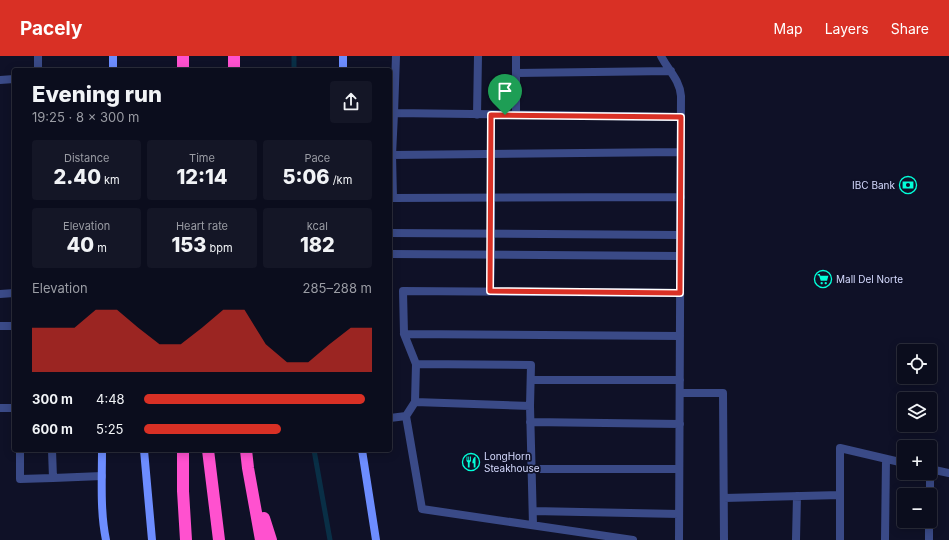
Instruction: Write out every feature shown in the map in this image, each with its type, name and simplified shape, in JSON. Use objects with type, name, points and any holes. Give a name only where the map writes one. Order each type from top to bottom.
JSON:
[{"type":"highway","points":[[183,56],[183,68]]},
{"type":"highway","points":[[234,56],[234,68]]},
{"type":"highway","points":[[183,452],[183,491],[186,540]]},
{"type":"highway","points":[[208,452],[219,540]]},
{"type":"highway","points":[[246,452],[261,540]]},
{"type":"highway","points":[[248,468],[271,540]]},
{"type":"main road","points":[[113,56],[113,68]]},
{"type":"main road","points":[[343,56],[343,68]]},
{"type":"main road","points":[[102,452],[103,527],[106,540]]},
{"type":"main road","points":[[144,452],[152,540]]},
{"type":"main road","points":[[362,452],[376,540]]},
{"type":"lane","points":[[38,56],[38,68]]},
{"type":"lane","points":[[396,56],[392,155],[393,198],[681,197]]},
{"type":"lane","points":[[477,115],[478,56]]},
{"type":"lane","points":[[516,56],[516,115]]},
{"type":"lane","points":[[661,56],[680,88],[681,197],[679,540]]},
{"type":"lane","points":[[516,73],[671,71]]},
{"type":"lane","points":[[0,80],[12,79]]},
{"type":"lane","points":[[394,113],[681,117]]},
{"type":"lane","points":[[490,291],[491,115]]},
{"type":"lane","points":[[392,155],[681,152]]},
{"type":"lane","points":[[392,233],[680,235]]},
{"type":"lane","points":[[392,254],[680,256]]},
{"type":"lane","points":[[633,540],[422,509],[406,416],[415,402],[416,364],[404,334],[403,291],[680,293]]},
{"type":"lane","points":[[0,294],[12,293]]},
{"type":"lane","points":[[0,326],[12,326]]},
{"type":"lane","points":[[404,334],[680,336]]},
{"type":"lane","points":[[416,364],[531,365],[530,422],[533,525]]},
{"type":"lane","points":[[531,380],[680,380]]},
{"type":"lane","points":[[680,393],[723,393],[724,540]]},
{"type":"lane","points":[[415,402],[530,406]]},
{"type":"lane","points":[[0,408],[12,408]]},
{"type":"lane","points":[[392,418],[406,416]]},
{"type":"lane","points":[[530,422],[680,424]]},
{"type":"lane","points":[[840,540],[840,448],[897,461]]},
{"type":"lane","points":[[20,452],[20,479],[102,476]]},
{"type":"lane","points":[[52,452],[53,478]]},
{"type":"lane","points":[[885,540],[886,459]]},
{"type":"lane","points":[[532,469],[679,469]]},
{"type":"lane","points":[[937,470],[949,473]]},
{"type":"lane","points":[[724,498],[840,495]]},
{"type":"lane","points":[[796,540],[797,496]]},
{"type":"lane","points":[[533,511],[679,514]]},
{"type":"lane","points":[[929,528],[929,540]]},
{"type":"waterway","points":[[294,56],[294,68]]},
{"type":"waterway","points":[[314,452],[330,540]]},
{"type":"place","name":"IBC Bank","points":[[908,185]]},
{"type":"place","name":"Mall Del Norte","points":[[823,279]]},
{"type":"place","name":"LongHorn Steakhouse","points":[[471,462]]},
{"type":"route","points":[[491,115],[505,115],[681,117],[680,293],[490,291],[491,115]]}]
